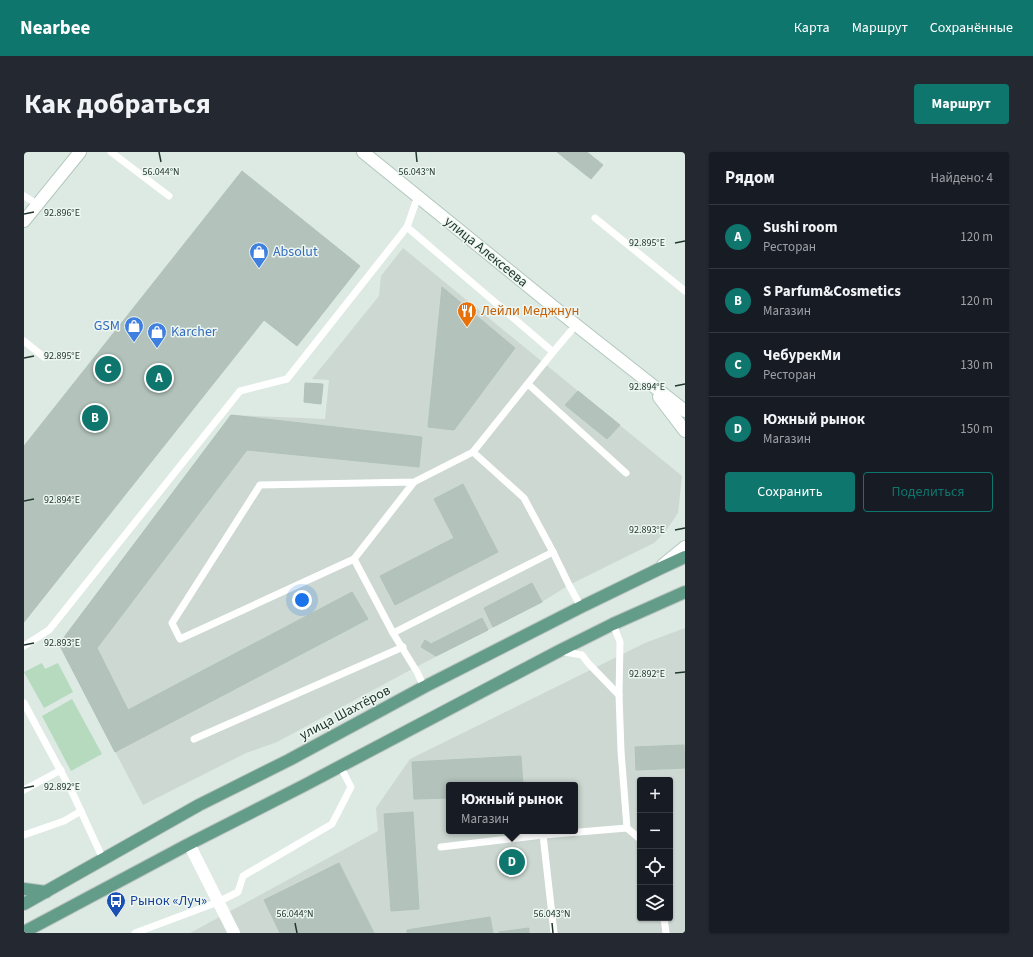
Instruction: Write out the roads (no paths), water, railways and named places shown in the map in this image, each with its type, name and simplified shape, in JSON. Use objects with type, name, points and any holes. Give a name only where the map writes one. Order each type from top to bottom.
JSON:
[{"type":"main road","name":"улица Шахтёров","points":[[24,904],[199,805],[289,760],[424,687],[581,607],[685,558]]},
{"type":"main road","points":[[24,932],[559,651],[613,624],[685,592]]},
{"type":"main road","points":[[24,889],[46,892]]},
{"type":"street","points":[[24,221],[80,152]]},
{"type":"street","name":"улица Алексеева","points":[[363,152],[576,325],[685,411]]},
{"type":"street","points":[[647,381],[685,403]]},
{"type":"street","points":[[647,381],[685,431]]},
{"type":"street","points":[[659,569],[685,547]]},
{"type":"street","points":[[189,844],[234,933]]},
{"type":"lane","points":[[111,152],[169,196]]},
{"type":"lane","points":[[24,196],[37,204]]},
{"type":"lane","points":[[24,646],[49,630],[240,391],[288,379],[407,227],[418,196]]},
{"type":"lane","points":[[595,218],[685,291]]},
{"type":"lane","points":[[407,227],[553,352]]},
{"type":"lane","points":[[414,482],[260,486],[172,622],[180,639],[354,559],[414,482],[473,452],[576,325]]},
{"type":"lane","points":[[24,341],[44,356]]},
{"type":"lane","points":[[528,384],[626,473]]},
{"type":"lane","points":[[473,452],[524,498],[581,607]]},
{"type":"lane","points":[[393,633],[553,552]]},
{"type":"lane","points":[[354,559],[393,633],[403,647],[424,687]]},
{"type":"lane","points":[[613,624],[620,642],[619,696],[621,751],[627,828]]},
{"type":"lane","points":[[194,739],[403,647]]},
{"type":"lane","points":[[559,651],[582,655],[619,696]]},
{"type":"lane","points":[[24,703],[60,770],[104,859]]},
{"type":"lane","points":[[135,933],[218,902],[238,892],[243,876],[332,824],[351,787],[340,766]]},
{"type":"lane","points":[[24,790],[60,770]]},
{"type":"lane","points":[[24,835],[64,821],[81,811]]},
{"type":"lane","points":[[578,832],[627,828],[637,836]]},
{"type":"lane","points":[[441,847],[555,834]]},
{"type":"lane","points":[[543,835],[554,933]]},
{"type":"lane","points":[[664,921],[666,933]]},
{"type":"place","name":"Absolut","points":[[259,269]]},
{"type":"place","name":"Лейли Меджнун","points":[[467,328]]},
{"type":"place","name":"GSM","points":[[134,343]]},
{"type":"place","name":"Karcher","points":[[157,349]]},
{"type":"place","name":"ЧебурекМи","points":[[108,369]]},
{"type":"place","name":"Sushi room","points":[[159,378]]},
{"type":"place","name":"S Parfum&Cosmetics","points":[[95,418]]},
{"type":"place","name":"Южный рынок","points":[[512,862]]},
{"type":"place","name":"Рынок «Луч»","points":[[116,918]]}]
